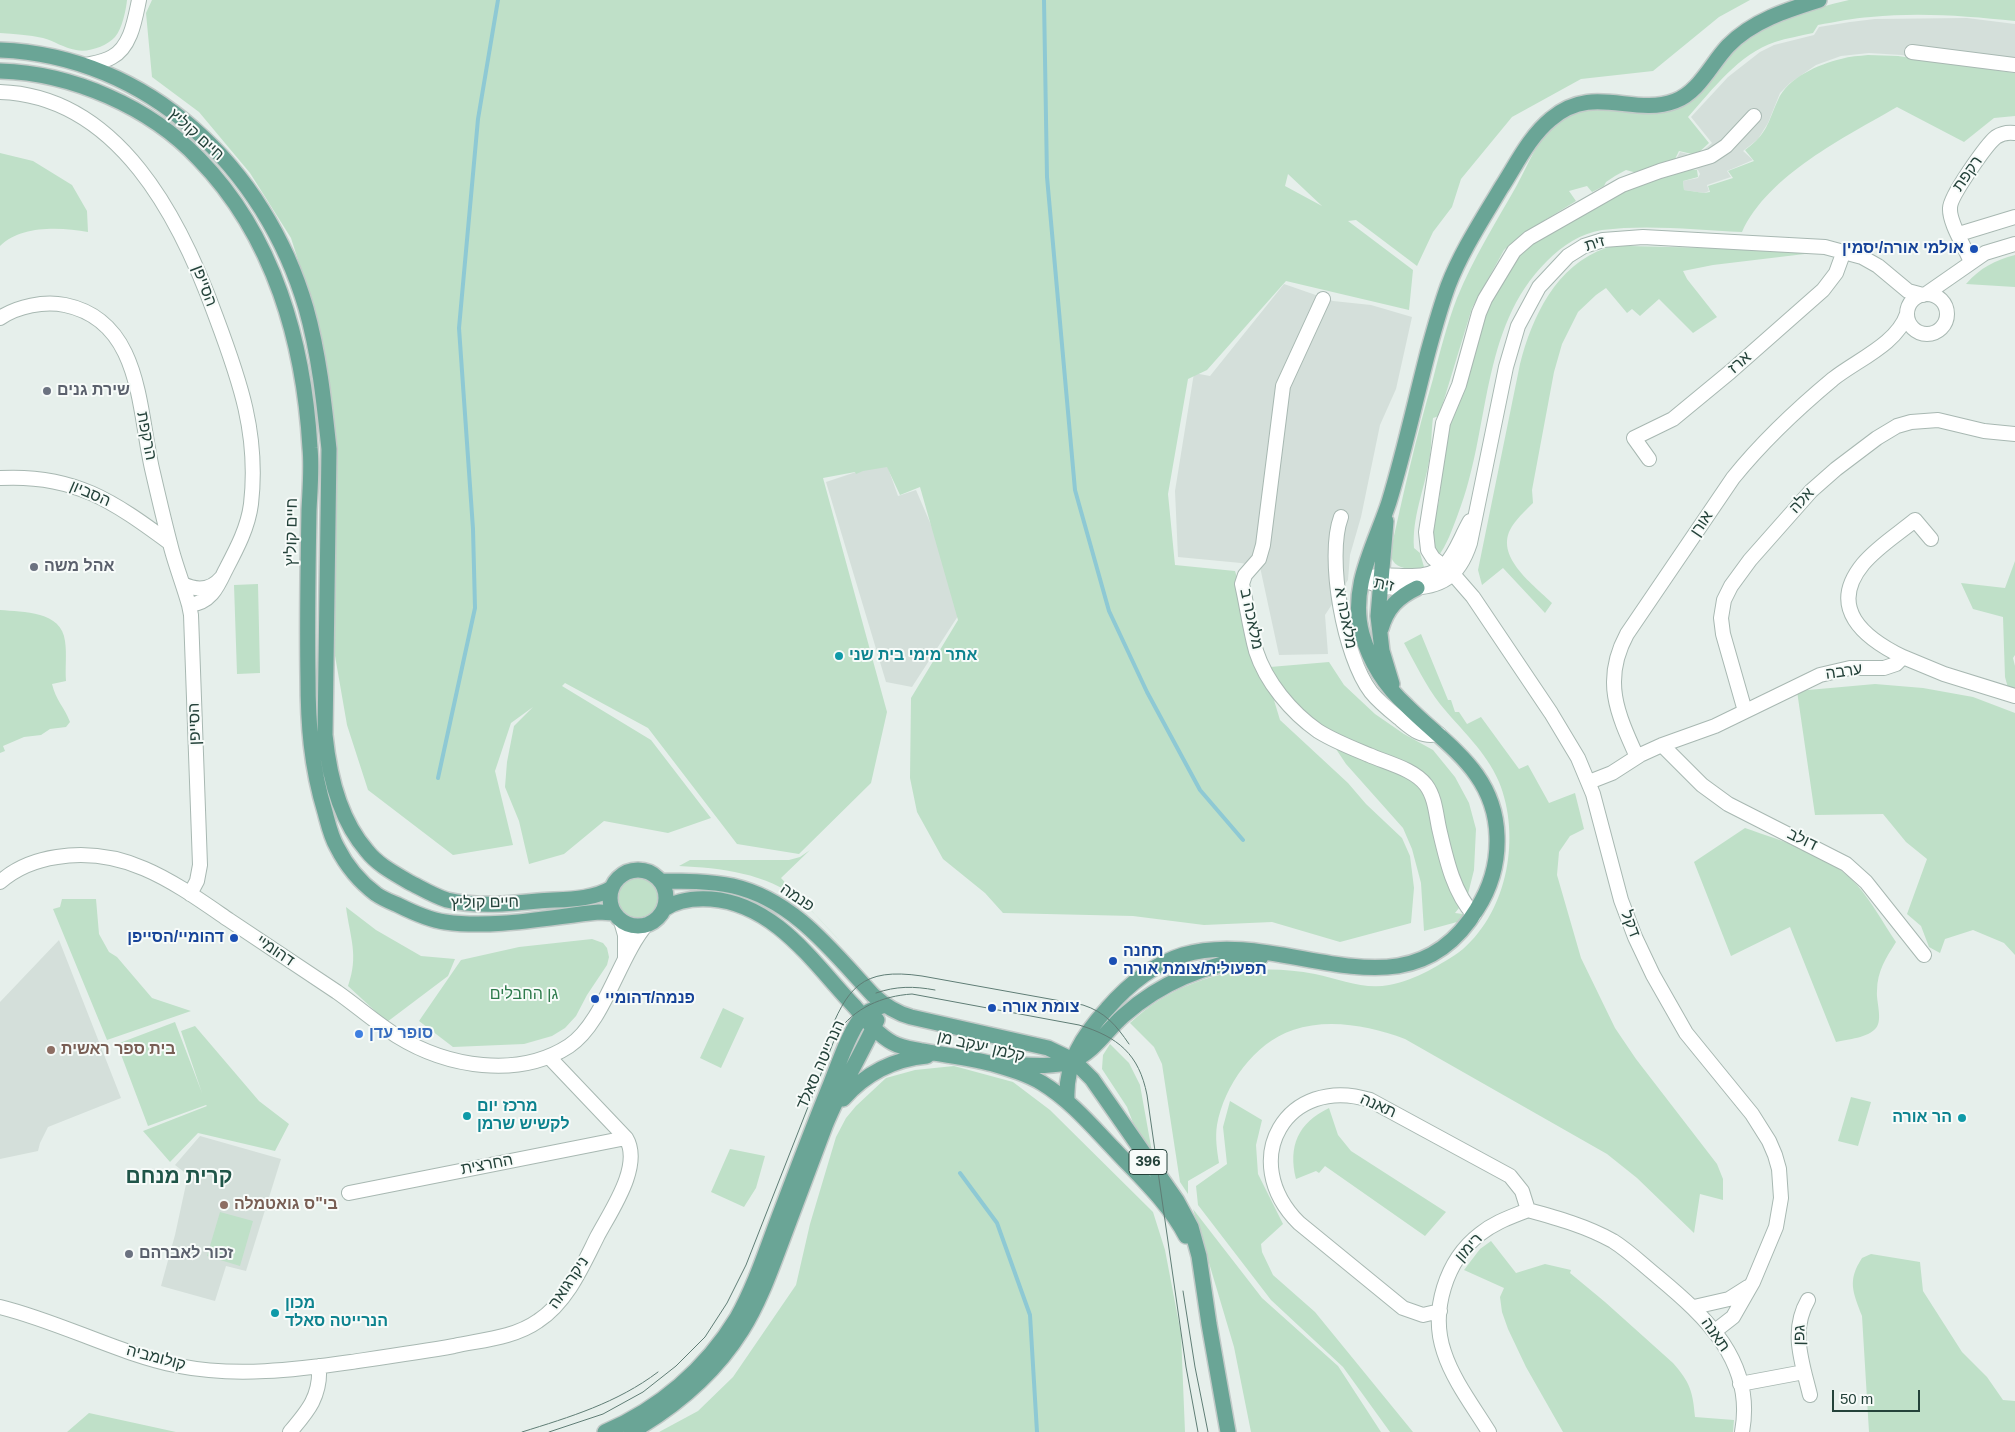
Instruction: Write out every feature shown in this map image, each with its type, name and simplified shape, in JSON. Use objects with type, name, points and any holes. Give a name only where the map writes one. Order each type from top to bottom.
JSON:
[{"type":"main road","points":[[1067,1100],[1067,1082],[1073,1060],[1084,1036],[1111,1004],[1135,982],[1166,962],[1196,952],[1251,950],[1360,968],[1405,966],[1433,954],[1447,944],[1474,915],[1484,898],[1491,880],[1496,851],[1496,822],[1492,803],[1474,771],[1439,734],[1407,706],[1376,668],[1363,638],[1358,607],[1367,558],[1388,505],[1435,329],[1449,284],[1477,228],[1526,149],[1543,126],[1555,115],[1578,104],[1606,102],[1652,105],[1672,102],[1690,92],[1726,47],[1752,26],[1819,0]]},
{"type":"main road","name":"חיים קוליץ","points":[[0,50],[45,54],[86,66],[116,78],[169,108],[200,133],[246,184],[275,233],[293,272],[306,307],[320,375],[329,449],[325,735],[328,767],[351,832],[385,868],[446,900],[471,903],[524,903],[596,895],[612,888]]},
{"type":"main road","name":"חיים קוליץ","points":[[0,71],[44,76],[76,85],[143,113],[166,128],[187,146],[231,195],[259,242],[276,279],[288,312],[302,378],[310,450],[307,650],[311,754],[318,790],[335,844],[352,870],[377,895],[409,910],[442,922],[475,924],[599,912],[618,917]]},
{"type":"main road","points":[[1388,505],[1378,616],[1379,633],[1395,693]]},
{"type":"main road","points":[[1379,633],[1386,615],[1394,602],[1417,588]]},
{"type":"main road","points":[[633,871],[646,872],[660,881],[665,893],[664,909],[658,918],[647,924],[634,926],[618,917],[610,899],[612,888],[621,876],[633,871]]},
{"type":"main road","name":"פנמה","points":[[660,881],[733,886],[764,897],[777,904],[812,930],[884,1005]]},
{"type":"main road","name":"פנמה","points":[[664,909],[684,901],[707,899],[736,904],[763,916],[792,938],[874,1027]]},
{"type":"main road","points":[[990,1064],[1047,1064],[1073,1060],[1091,1049],[1134,1006],[1172,982],[1205,969],[1237,961],[1292,956]]},
{"type":"main road","name":"הנרייטה סאלד","points":[[605,1432],[650,1409],[667,1397],[707,1358],[722,1340],[737,1317],[758,1272],[846,1044],[862,1016],[884,1005]]},
{"type":"main road","name":"הנרייטה סאלד","points":[[631,1432],[676,1403],[702,1379],[726,1352],[742,1329],[760,1297],[826,1123],[884,1005]]},
{"type":"main road","name":"קלמן יעקב מן","points":[[884,1005],[906,1016],[1032,1043],[1061,1053],[1073,1060],[1092,1079],[1185,1215],[1197,1246],[1228,1432]]},
{"type":"main road","name":"קלמן יעקב מן","points":[[874,1027],[887,1039],[898,1045],[990,1064],[1029,1076],[1067,1100],[1138,1174],[1171,1212],[1183,1231],[1202,1275]]},
{"type":"main road","points":[[826,1123],[847,1095],[875,1072],[906,1059],[945,1055]]},
{"type":"street","points":[[86,66],[113,57],[121,50],[127,41],[139,0]]},
{"type":"street","points":[[1912,52],[2015,65]]},
{"type":"street","name":"הסייפן","points":[[0,92],[34,96],[67,108],[97,128],[142,173],[177,226],[192,254],[239,379],[248,419],[250,439],[252,483],[249,514],[241,539],[212,595],[202,603],[189,605],[200,865],[197,881],[190,894]]},
{"type":"street","name":"דקל","points":[[1715,1331],[1733,1317],[1752,1283],[1771,1241],[1780,1212],[1781,1184],[1769,1141],[1752,1114],[1686,1033],[1652,976],[1621,900],[1589,782],[1578,758],[1556,720],[1473,598],[1430,554],[1426,532],[1443,423],[1459,385],[1479,313],[1485,299],[1514,251],[1529,238],[1622,184],[1710,156],[1726,146],[1754,116]]},
{"type":"street","name":"רקפת","points":[[1972,262],[1950,214],[1951,202],[1992,140],[2001,134],[2015,133]]},
{"type":"street","points":[[1959,234],[2015,217]]},
{"type":"street","name":"זית","points":[[1362,579],[1417,588],[1434,586],[1448,571],[1450,558],[1475,511],[1496,422],[1506,367],[1518,326],[1539,287],[1568,256],[1584,246],[1603,240],[1643,237],[1815,246],[1844,251],[1870,261],[1908,290],[1925,294]]},
{"type":"street","points":[[1925,294],[1936,296],[1944,305],[1947,314],[1943,325],[1933,333],[1921,333],[1911,326],[1907,313],[1912,300],[1925,294],[1972,262],[1994,250],[2015,244]]},
{"type":"street","name":"ארז","points":[[1649,459],[1634,438],[1673,419],[1824,290],[1836,273],[1844,251]]},
{"type":"street","points":[[1944,305],[1947,291],[1952,283],[1972,262]]},
{"type":"street","name":"זית","points":[[1893,278],[1902,293],[1907,313]]},
{"type":"street","name":"מלאכה ב","points":[[1323,299],[1284,386],[1263,545],[1259,559],[1245,575],[1242,584],[1256,651],[1276,689],[1296,712],[1318,731],[1407,771],[1424,783],[1433,800],[1444,849],[1453,878],[1464,904],[1474,915]]},
{"type":"street","name":"הרקפת","points":[[0,318],[15,310],[30,306],[57,304],[88,312],[113,331],[121,344],[134,376],[151,463],[170,542],[189,605]]},
{"type":"street","name":"אורן","points":[[1637,757],[1621,721],[1614,697],[1613,684],[1616,659],[1627,634],[1733,478],[1752,455],[1834,379],[1888,341],[1902,326],[1907,313]]},
{"type":"street","name":"אורן","points":[[1888,341],[1921,333]]},
{"type":"street","name":"אלה","points":[[1745,711],[1723,634],[1721,618],[1724,600],[1750,560],[1811,491],[1832,472],[1877,438],[1897,426],[1910,422],[1938,420],[1984,431],[2015,434]]},
{"type":"street","name":"הסביון","points":[[0,478],[39,478],[61,482],[101,496],[170,542]]},
{"type":"street","name":"מלאכה א","points":[[1341,517],[1336,530],[1334,553],[1345,632],[1357,667],[1371,691],[1384,706],[1420,733],[1429,736],[1439,734]]},
{"type":"street","name":"ערבה","points":[[1589,782],[1612,773],[1637,757],[1662,745],[1714,726],[1820,675],[1850,668],[1888,667],[1896,664],[1903,657],[1882,646],[1859,628],[1849,608],[1849,589],[1857,571],[1870,556],[1915,520],[1931,539]]},
{"type":"street","name":"זית","points":[[1380,581],[1425,576],[1448,571]]},
{"type":"street","name":"הסייפן","points":[[183,584],[194,588],[208,587],[214,585],[225,572]]},
{"type":"street","points":[[1903,657],[1935,670],[2015,696]]},
{"type":"street","name":"דולב","points":[[1662,745],[1702,785],[1728,804],[1846,864],[1866,882],[1924,955]]},
{"type":"street","name":"דהומיי","points":[[0,882],[20,868],[50,858],[85,854],[122,859],[163,877],[337,992],[398,1036],[429,1052],[471,1064],[495,1066],[549,1058]]},
{"type":"street","points":[[618,917],[626,937],[624,965]]},
{"type":"street","points":[[626,1138],[549,1058],[582,1035],[647,924]]},
{"type":"street","name":"תאנה","points":[[1440,1311],[1423,1315],[1403,1308],[1292,1215],[1277,1193],[1270,1169],[1275,1139],[1287,1119],[1306,1104],[1327,1096],[1349,1095],[1370,1100],[1510,1176],[1522,1191],[1528,1210],[1568,1220],[1614,1242],[1694,1307],[1715,1331],[1727,1349],[1740,1384],[1743,1407],[1742,1432]]},
{"type":"street","name":"החרצית","points":[[349,1193],[626,1138]]},
{"type":"street","name":"ניקרגואה","points":[[319,1366],[419,1352],[495,1338],[536,1323],[547,1315],[561,1300],[576,1278],[623,1187],[630,1168],[632,1153],[626,1138]]},
{"type":"street","name":"רימון","points":[[1440,1311],[1446,1280],[1458,1256],[1466,1246],[1494,1224],[1528,1210]]},
{"type":"street","name":"דקל","points":[[1694,1307],[1729,1299],[1741,1293],[1752,1283]]},
{"type":"street","name":"גפן","points":[[1808,1300],[1801,1316],[1798,1332],[1799,1349],[1810,1395]]},
{"type":"street","name":"קולומביה","points":[[0,1307],[51,1322],[127,1350],[180,1366],[229,1372],[319,1366]]},
{"type":"street","points":[[1440,1311],[1440,1338],[1448,1363],[1489,1432]]},
{"type":"street","points":[[290,1432],[307,1412],[315,1398],[319,1386],[319,1366]]},
{"type":"street","points":[[1740,1384],[1804,1372]]},
{"type":"shaded area","points":[[1967,18],[2015,24],[2015,71],[1901,55],[1869,53],[1841,56],[1816,65],[1790,83],[1780,93],[1768,123],[1758,139],[1743,151],[1753,160],[1727,171],[1731,177],[1707,185],[1709,191],[1704,193],[1684,190],[1683,181],[1698,178],[1700,174],[1698,170],[1675,161],[1680,152],[1696,156],[1712,143],[1691,117],[1728,77],[1760,52],[1774,45],[1814,35],[1819,27],[1875,19]]},
{"type":"shaded area","points":[[1284,284],[1333,301],[1371,305],[1412,317],[1396,389],[1380,425],[1361,517],[1350,555],[1348,580],[1325,615],[1328,654],[1279,655],[1260,567],[1241,563],[1178,557],[1175,491],[1194,373],[1210,376]]},
{"type":"shaded area","points":[[886,462],[898,496],[916,490],[959,590],[958,616],[912,687],[886,682],[826,482]]},
{"type":"shaded area","name":"בית ספר ראשית","points":[[59,940],[121,1098],[48,1127],[38,1151],[0,1159],[0,1002]]},
{"type":"shaded area","name":"בי\"ס גואטמלה","points":[[200,1136],[281,1159],[246,1271],[226,1266],[215,1301],[161,1286],[175,1235],[188,1175],[175,1165]]},
{"type":"green space","points":[[0,0],[127,0],[122,24],[115,37],[97,48],[81,51],[67,48],[43,38],[0,33]]},
{"type":"green space","points":[[152,0],[1750,0],[1719,17],[1653,71],[1581,79],[1512,117],[1461,179],[1452,207],[1433,232],[1417,266],[1356,220],[1348,221],[1413,270],[1409,310],[1286,281],[1207,370],[1188,379],[1168,494],[1175,565],[1235,571],[1280,720],[1348,783],[1366,804],[1402,838],[1410,856],[1414,888],[1411,923],[1340,942],[1272,922],[1204,925],[1133,916],[1003,913],[985,893],[943,859],[917,812],[910,778],[911,698],[958,620],[920,487],[900,495],[887,467],[856,474],[855,472],[823,478],[887,712],[871,783],[799,854],[737,844],[648,728],[565,683],[562,686],[651,740],[711,818],[668,833],[604,821],[564,854],[529,864],[519,821],[505,787],[507,762],[514,726],[533,707],[511,723],[495,771],[513,845],[453,855],[368,790],[347,725],[334,650],[330,592],[327,396],[320,329],[291,238],[250,173],[199,112],[152,77],[146,13]],"holes":[[[1288,174],[1322,206],[1285,186]]]},
{"type":"green space","points":[[1849,0],[2015,0],[2015,21],[1961,16],[1907,15],[1858,18],[1818,25],[1813,33],[1780,41],[1750,55],[1717,84],[1688,117],[1709,143],[1696,155],[1679,151],[1674,161],[1637,173],[1626,170],[1592,192],[1587,186],[1569,191],[1576,201],[1524,233],[1504,250],[1472,308],[1439,416],[1433,418],[1430,456],[1414,537],[1414,548],[1420,553],[1424,567],[1408,569],[1398,566],[1390,554],[1421,423],[1453,308],[1477,255],[1547,132],[1562,119],[1577,112],[1609,109],[1654,112],[1668,111],[1680,106],[1727,57],[1751,38],[1791,17]]},
{"type":"green space","points":[[1868,55],[1898,56],[2015,73],[2015,116],[1994,118],[1964,142],[1897,107],[1832,145],[1789,175],[1754,211],[1742,232],[1672,228],[1619,228],[1586,234],[1559,250],[1547,261],[1525,288],[1509,317],[1489,382],[1469,482],[1451,532],[1437,558],[1430,538],[1439,501],[1447,422],[1488,302],[1508,267],[1525,246],[1615,193],[1669,172],[1681,172],[1684,168],[1697,170],[1698,177],[1683,181],[1684,190],[1710,192],[1708,186],[1733,178],[1728,171],[1754,161],[1745,150],[1763,133],[1782,92],[1789,85],[1805,73],[1823,64],[1848,57]]},
{"type":"green space","points":[[0,153],[33,161],[72,185],[87,211],[88,232],[66,229],[42,229],[19,234],[0,246]]},
{"type":"green space","points":[[1629,246],[1792,250],[1813,253],[1713,265],[1683,271],[1687,279],[1717,317],[1693,333],[1659,299],[1640,316],[1632,309],[1627,313],[1606,288],[1578,312],[1562,344],[1554,372],[1532,490],[1533,503],[1510,530],[1507,540],[1508,551],[1512,561],[1527,579],[1552,603],[1545,613],[1503,568],[1482,585],[1478,570],[1520,364],[1531,328],[1539,311],[1560,280],[1588,256],[1606,248]]},
{"type":"green space","points":[[2015,255],[2015,287],[1966,284],[1988,265]]},
{"type":"green space","points":[[2015,561],[2015,655],[2013,658],[2015,666],[2015,699],[2010,695],[2005,677],[2003,617],[1973,609],[1961,583],[2005,588]]},
{"type":"green space","points":[[258,584],[260,673],[237,674],[234,585]]},
{"type":"green space","points":[[0,610],[40,615],[57,624],[62,631],[66,646],[66,681],[52,684],[70,722],[66,727],[50,729],[41,735],[24,737],[3,746],[5,751],[0,753]]},
{"type":"green space","points":[[1421,634],[1448,700],[1451,700],[1455,712],[1459,712],[1467,724],[1481,717],[1519,769],[1528,765],[1549,803],[1575,793],[1584,829],[1570,836],[1559,852],[1557,875],[1581,958],[1615,1028],[1636,1059],[1717,1164],[1723,1179],[1723,1200],[1700,1194],[1694,1233],[1637,1178],[1607,1154],[1405,1039],[1378,1030],[1349,1025],[1307,1026],[1293,1030],[1279,1036],[1254,1055],[1234,1081],[1221,1110],[1216,1135],[1219,1163],[1188,1181],[1188,1194],[1180,1182],[1162,1064],[1154,1047],[1130,1023],[1150,1007],[1193,983],[1240,971],[1290,970],[1370,986],[1389,985],[1414,978],[1463,949],[1478,933],[1491,914],[1500,893],[1506,871],[1509,825],[1506,803],[1499,782],[1487,760],[1435,697],[1404,643]]},
{"type":"green space","points":[[1329,662],[1344,685],[1375,714],[1404,734],[1433,750],[1455,777],[1469,803],[1476,829],[1474,870],[1467,898],[1455,913],[1479,916],[1424,931],[1421,883],[1412,849],[1403,828],[1346,764],[1318,722],[1289,697],[1270,667]]},
{"type":"green space","points":[[1875,684],[1923,688],[1973,697],[2015,713],[2015,955],[2004,943],[1973,930],[1945,939],[1940,953],[1929,947],[1921,926],[1907,914],[1927,859],[1906,842],[1883,814],[1815,815],[1797,691]]},
{"type":"green space","points":[[1745,828],[1805,850],[1833,865],[1845,874],[1868,898],[1896,942],[1880,971],[1877,984],[1878,1025],[1868,1034],[1836,1042],[1790,927],[1731,956],[1694,862]]},
{"type":"green space","points":[[810,850],[781,878],[840,941],[800,900],[773,884],[758,878],[727,871],[679,866],[690,860],[789,860],[800,857]]},
{"type":"green space","points":[[642,876],[654,882],[659,889],[659,907],[654,914],[647,919],[634,920],[626,917],[619,910],[616,894],[619,886],[626,879]]},
{"type":"green space","points":[[62,899],[96,899],[99,934],[109,952],[117,957],[152,998],[191,1011],[107,1040],[53,909],[60,907]]},
{"type":"green space","points":[[346,907],[376,930],[421,956],[455,959],[448,976],[387,1022],[348,986],[353,956]]},
{"type":"green space","name":"גן החבלים","points":[[592,939],[603,943],[607,948],[609,957],[607,965],[587,995],[576,1016],[565,1028],[552,1036],[524,1044],[453,1047],[419,1021],[461,960],[519,947]]},
{"type":"green space","points":[[723,1008],[744,1018],[721,1068],[700,1058]]},
{"type":"green space","points":[[175,1022],[202,1093],[181,1031],[195,1026],[259,1101],[289,1124],[275,1151],[198,1133],[170,1162],[143,1131],[207,1106],[148,1126],[117,1044]]},
{"type":"green space","points":[[1110,1044],[1129,1063],[1140,1085],[1152,1152],[1135,1128],[1127,1107],[1102,1069],[1103,1055]]},
{"type":"green space","points":[[954,1066],[1013,1082],[1050,1110],[1153,1212],[1165,1250],[1181,1334],[1185,1432],[659,1432],[698,1411],[733,1377],[796,1285],[810,1224],[836,1137],[846,1118],[886,1078],[915,1070]]},
{"type":"green space","points":[[1851,1097],[1871,1102],[1858,1146],[1838,1141]]},
{"type":"green space","points":[[1230,1101],[1262,1120],[1256,1145],[1258,1174],[1283,1224],[1261,1244],[1262,1252],[1273,1275],[1315,1312],[1413,1432],[1390,1432],[1343,1367],[1271,1300],[1198,1205],[1196,1186],[1227,1164],[1223,1127]]},
{"type":"green space","points":[[1329,1108],[1338,1135],[1351,1151],[1446,1212],[1425,1236],[1325,1166],[1319,1173],[1316,1171],[1296,1179],[1293,1156],[1298,1137],[1310,1121]]},
{"type":"green space","points":[[730,1149],[765,1156],[756,1188],[744,1207],[711,1192]]},
{"type":"green space","points":[[1193,1209],[1262,1298],[1338,1366],[1381,1432],[1251,1432],[1234,1347]]},
{"type":"green space","points":[[220,1212],[253,1221],[240,1266],[207,1256]]},
{"type":"green space","points":[[1491,1241],[1516,1273],[1545,1264],[1571,1270],[1570,1273],[1605,1302],[1679,1370],[1690,1388],[1695,1417],[1734,1420],[1733,1432],[1563,1432],[1526,1367],[1508,1329],[1502,1312],[1500,1297],[1504,1288],[1464,1270],[1480,1249]]},
{"type":"green space","points":[[1871,1254],[1920,1262],[1923,1291],[1962,1352],[1987,1377],[2003,1400],[2015,1401],[2015,1432],[1869,1432],[1862,1316],[1854,1293],[1853,1280],[1854,1273],[1862,1258]]},
{"type":"green space","points":[[89,1413],[176,1432],[67,1432]]},
{"type":"waterway","points":[[438,778],[475,608],[473,529],[459,328],[478,119],[498,0]]},
{"type":"waterway","points":[[1044,0],[1047,177],[1075,490],[1109,611],[1147,692],[1200,790],[1243,840]]},
{"type":"waterway","points":[[960,1173],[997,1223],[1030,1315],[1037,1432]]},
{"type":"tram line","points":[[827,1039],[842,1006],[859,985],[884,975],[901,974],[922,976],[1083,1005],[1104,1015],[1129,1044]]},
{"type":"tram line","points":[[876,993],[905,987],[935,990]]},
{"type":"tram line","points":[[549,1432],[603,1414],[643,1392],[676,1366],[705,1337],[727,1303],[746,1265],[837,1033],[860,1010],[890,997],[912,994],[1079,1025],[1105,1035],[1125,1049],[1132,1058],[1138,1068],[1147,1095],[1186,1367],[1198,1432]]},
{"type":"tram line","points":[[1183,1291],[1208,1432]]},
{"type":"tram line","points":[[522,1432],[575,1415],[610,1401],[658,1372]]},
{"type":"place","name":"אולמי אורה/יסמין","points":[[1974,249]]},
{"type":"place","name":"שירת גנים","points":[[47,391]]},
{"type":"place","name":"אהל משה","points":[[34,567]]},
{"type":"place","name":"אתר מימי בית שני","points":[[839,656]]},
{"type":"place","name":"דהומיי/הסייפן","points":[[234,938]]},
{"type":"place","name":"תחנה תפעולית/צומת אורה","points":[[1113,961]]},
{"type":"place","name":"פנמה/דהומיי","points":[[595,999]]},
{"type":"place","name":"צומת אורה","points":[[992,1008]]},
{"type":"place","name":"סופר עדן","points":[[359,1034]]},
{"type":"place","name":"בית ספר ראשית","points":[[51,1050]]},
{"type":"place","name":"מרכז יום לקשיש שרמן","points":[[467,1116]]},
{"type":"place","name":"הר אורה","points":[[1962,1118]]},
{"type":"place","name":"בי\"ס גואטמלה","points":[[224,1205]]},
{"type":"place","name":"זכור לאברהם","points":[[129,1254]]},
{"type":"place","name":"מכון הנרייטה סאלד","points":[[275,1313]]},
{"type":"district","name":"קרית מנחם","points":[[179,1177]]}]
